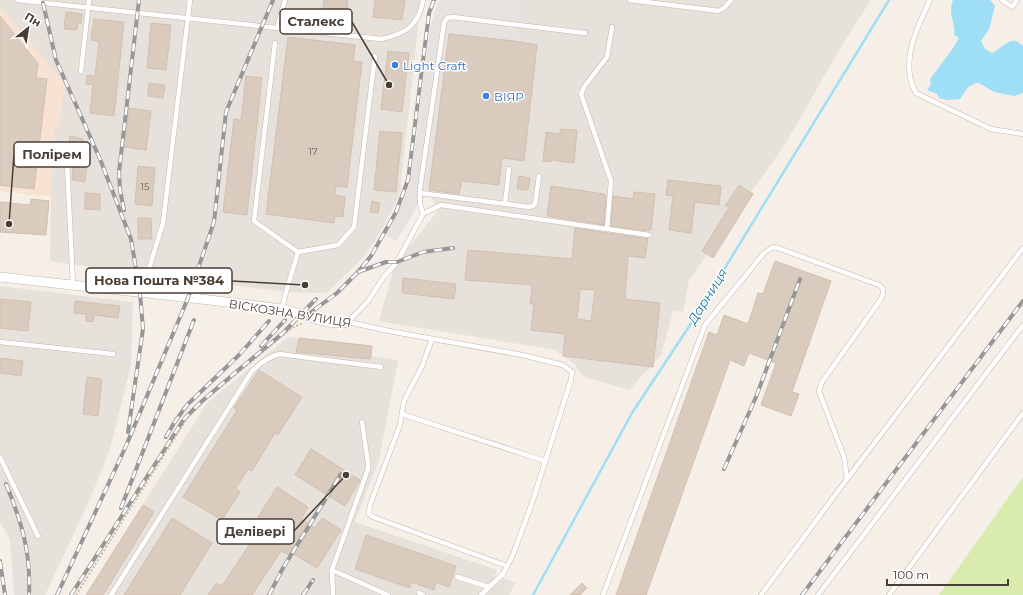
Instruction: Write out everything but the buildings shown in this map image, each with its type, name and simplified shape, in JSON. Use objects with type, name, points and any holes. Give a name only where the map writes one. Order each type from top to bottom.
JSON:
[{"type":"street","name":"ВІСКОЗНА ВУЛИЦЯ","points":[[0,277],[282,309],[341,324],[348,322]]},
{"type":"lane","points":[[17,0],[381,39],[395,37],[406,31],[416,22],[422,9],[423,0]]},
{"type":"lane","points":[[81,72],[89,0]]},
{"type":"lane","points":[[144,293],[146,275],[163,223],[190,0]]},
{"type":"lane","points":[[277,28],[285,0]]},
{"type":"lane","points":[[630,0],[713,11],[719,11],[731,0]]},
{"type":"lane","points":[[930,0],[912,43],[909,64],[911,84],[916,93],[991,129],[1023,134]]},
{"type":"lane","points":[[1002,0],[1012,7],[1017,0]]},
{"type":"lane","points":[[423,214],[420,204],[420,193],[444,23],[447,18],[453,17],[585,33]]},
{"type":"lane","points":[[607,229],[611,181],[581,94],[584,87],[607,57],[612,27]]},
{"type":"lane","points":[[275,43],[254,220],[298,252],[338,245],[354,226],[375,56]]},
{"type":"lane","points":[[67,162],[73,286]]},
{"type":"lane","points":[[505,204],[509,169]]},
{"type":"lane","points":[[420,193],[529,207],[533,206],[536,200],[539,176]]},
{"type":"lane","points":[[348,322],[369,300],[383,278],[397,262],[423,214],[441,205],[649,235]]},
{"type":"lane","points":[[603,595],[705,325],[764,253],[773,247],[883,288],[884,294],[881,299],[822,382],[818,392],[844,457],[847,478]]},
{"type":"lane","points":[[761,595],[847,478],[1023,248]]},
{"type":"lane","points":[[282,309],[298,252]]},
{"type":"lane","name":"ВІСКОЗНА ВУЛИЦЯ","points":[[348,322],[563,365],[572,372],[571,380],[545,461]]},
{"type":"lane","points":[[818,595],[1023,325]]},
{"type":"lane","points":[[432,339],[422,366],[404,401],[400,425],[370,505],[369,514],[373,517],[507,566]]},
{"type":"lane","points":[[0,342],[113,354]]},
{"type":"lane","points":[[111,595],[257,366],[272,356],[279,354],[381,367]]},
{"type":"lane","points":[[889,595],[1023,413]]},
{"type":"lane","points":[[402,414],[545,461],[513,555],[503,574],[481,595]]},
{"type":"lane","points":[[333,595],[332,570],[368,469],[362,422]]},
{"type":"lane","points":[[0,456],[38,536]]},
{"type":"lane","points":[[332,570],[388,595]]},
{"type":"lane","points":[[457,577],[489,587]]},
{"type":"path","points":[[76,595],[188,417],[205,400],[292,328],[313,318]]},
{"type":"shaded area","points":[[0,0],[421,0],[400,191],[397,201],[375,241],[361,260],[326,293],[286,292],[147,275],[50,261],[51,196],[55,125],[59,127],[65,84],[3,10],[0,9]]},
{"type":"shaded area","points":[[441,0],[491,0],[519,3],[514,41],[449,34],[429,190],[420,204],[416,206],[412,216],[396,241],[385,234],[402,203],[408,188],[412,171],[430,28],[438,3]]},
{"type":"shaded area","points":[[491,0],[871,0],[842,45],[786,143],[689,280],[683,312],[673,311],[661,355],[629,390],[584,377],[575,365],[556,350],[379,321],[395,264],[437,212],[429,190],[449,34],[463,35],[519,3]]},
{"type":"shaded area","points":[[0,9],[3,10],[65,84],[59,127],[55,126],[51,196],[0,191]]},
{"type":"shaded area","points":[[0,286],[133,302],[131,365],[109,452],[90,499],[45,595],[14,595],[10,539],[0,522]]},
{"type":"shaded area","points":[[288,337],[372,346],[371,356],[398,360],[379,460],[355,522],[497,570],[495,575],[515,583],[509,595],[86,595],[207,403]]},
{"type":"green space","points":[[1023,477],[1023,595],[939,595]]},
{"type":"water","points":[[953,0],[990,0],[995,6],[989,29],[981,41],[985,49],[992,53],[1011,41],[1018,42],[1023,46],[1023,93],[1014,96],[994,92],[979,83],[976,83],[968,87],[960,99],[947,100],[939,98],[937,94],[927,90],[931,84],[930,79],[959,38],[954,35],[954,26],[951,14]]},
{"type":"waterway","name":"Дарниця","points":[[533,595],[632,413],[690,325],[889,0]]},
{"type":"railway","points":[[124,210],[120,190],[119,172],[139,0]]},
{"type":"railway","points":[[57,595],[126,446],[188,298],[214,222],[226,112],[273,0]]},
{"type":"railway","points":[[302,319],[337,293],[358,272],[371,256],[396,212],[408,180],[429,13],[434,0]]},
{"type":"railway","points":[[43,3],[56,60],[100,159],[131,239],[140,293],[143,329],[128,432]]},
{"type":"railway","points":[[358,272],[386,262],[397,262],[423,252],[453,248]]},
{"type":"railway","points":[[724,469],[756,397],[800,279]]},
{"type":"railway","points":[[71,595],[184,419],[201,402],[283,333],[316,299]]},
{"type":"railway","points":[[802,595],[1023,301]]},
{"type":"railway","points":[[121,508],[194,320]]},
{"type":"railway","points":[[261,346],[285,320]]},
{"type":"railway","points":[[166,437],[187,405],[239,355],[269,321]]},
{"type":"railway","points":[[269,595],[283,568],[341,474]]},
{"type":"railway","points":[[6,484],[17,512],[27,552],[29,595]]},
{"type":"railway","points":[[0,561],[5,595]]},
{"type":"railway","points":[[303,595],[313,580]]},
{"type":"place","name":"Light Craft","points":[[395,65]]},
{"type":"place","name":"Сталекс","points":[[389,85]]},
{"type":"place","name":"ВІЯР","points":[[486,96]]},
{"type":"place","name":"Полірем","points":[[9,224]]},
{"type":"place","name":"Нова Пошта №384","points":[[305,285]]},
{"type":"place","name":"Делівері","points":[[346,475]]}]
